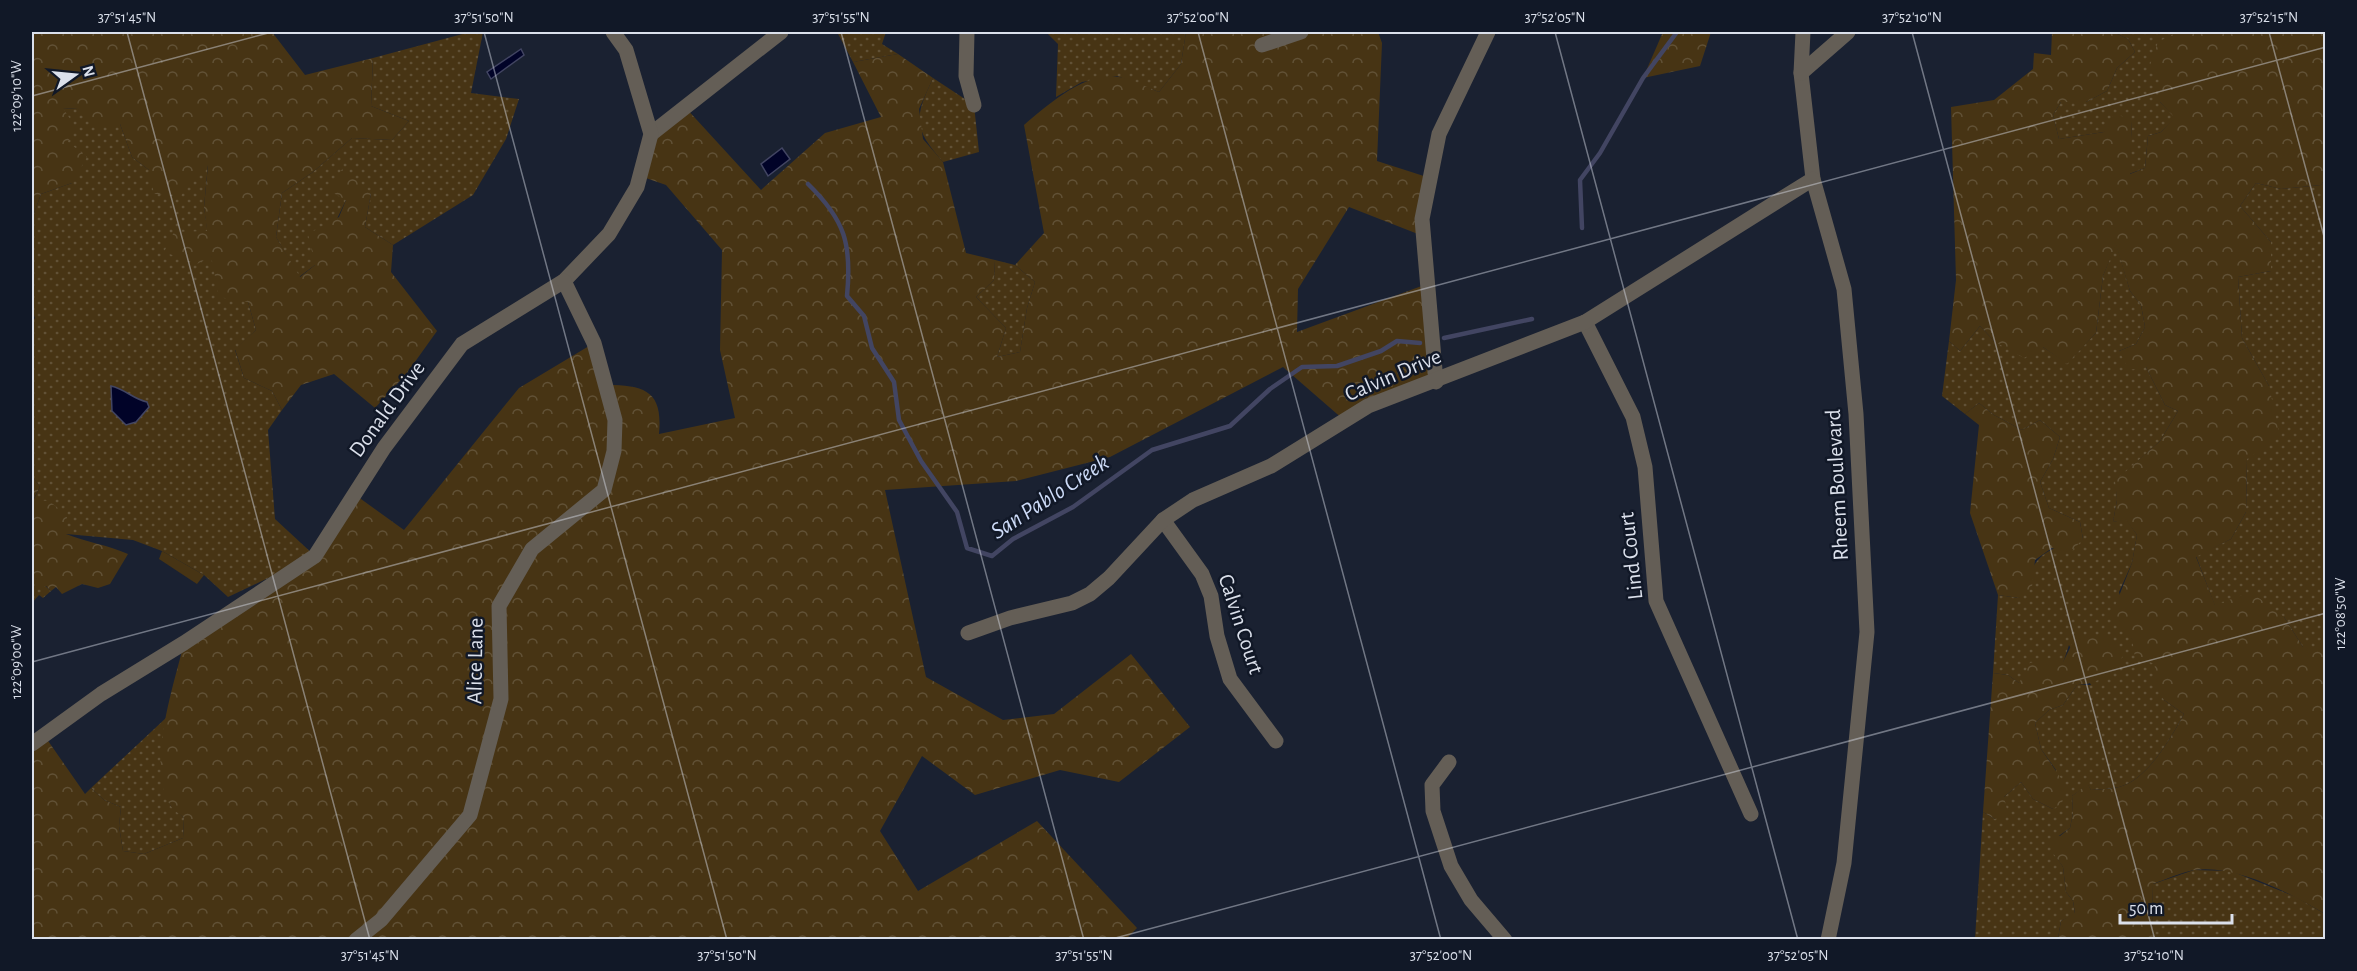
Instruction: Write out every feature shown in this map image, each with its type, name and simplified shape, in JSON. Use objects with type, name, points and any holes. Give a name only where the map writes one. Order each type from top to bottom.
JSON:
[{"type":"street","points":[[613,32],[626,50],[651,134],[781,32]]},
{"type":"street","points":[[967,32],[966,76],[974,105]]},
{"type":"street","points":[[1262,45],[1301,32]]},
{"type":"street","points":[[1436,382],[1422,219],[1439,134],[1488,32]]},
{"type":"street","name":"Rheem Boulevard","points":[[1803,32],[1801,73],[1813,179],[1844,289],[1856,414],[1867,632],[1844,863],[1828,939]]},
{"type":"street","points":[[1801,73],[1848,32]]},
{"type":"street","name":"Donald Drive","points":[[32,744],[101,694],[184,643],[315,556],[384,448],[462,344],[564,281],[609,234],[637,187],[651,134]]},
{"type":"street","name":"Calvin Drive","points":[[968,633],[1010,618],[1072,603],[1090,594],[1163,520],[1193,500],[1271,465],[1368,406],[1436,382],[1585,322],[1813,179]]},
{"type":"street","name":"Alice Lane","points":[[356,939],[381,920],[470,815],[501,699],[499,606],[532,549],[604,490],[614,452],[615,420],[594,343],[564,281]]},
{"type":"street","name":"Lind Court","points":[[1585,322],[1633,417],[1645,467],[1656,601],[1751,814]]},
{"type":"street","name":"Calvin Court","points":[[1163,520],[1202,574],[1211,596],[1217,636],[1230,679],[1276,741]]},
{"type":"street","points":[[1449,762],[1432,786],[1433,811],[1451,866],[1471,900],[1505,939]]},
{"type":"green space","points":[[32,32],[272,32],[305,75],[373,58],[371,106],[409,121],[392,140],[352,138],[313,172],[282,193],[276,237],[300,277],[315,265],[308,234],[339,217],[346,200],[326,189],[344,167],[371,193],[365,227],[393,245],[391,272],[437,331],[407,373],[375,408],[334,374],[301,385],[282,410],[272,391],[244,378],[235,349],[256,330],[248,302],[219,297],[211,256],[197,264],[164,252],[174,232],[207,231],[204,207],[208,165],[181,195],[154,194],[149,170],[132,157],[120,124],[93,127],[78,109],[63,108],[74,125],[68,142],[87,157],[72,183],[41,194],[32,219]]},
{"type":"green space","points":[[470,32],[483,32],[471,93],[519,99],[506,139],[473,195],[393,245],[365,227],[371,193],[346,200],[315,265],[299,277],[276,237],[282,193],[313,172],[352,138],[392,140],[409,121],[371,106],[373,58]]},
{"type":"green space","points":[[837,32],[886,32],[882,44],[898,54],[853,62]]},
{"type":"green space","points":[[1046,32],[1186,32],[1181,64],[1159,92],[1117,76],[1082,82],[1056,97],[1058,44]]},
{"type":"green space","points":[[1186,32],[1378,32],[1382,43],[1377,161],[1430,178],[1423,236],[1349,207],[1298,289],[1297,332],[1427,284],[1436,382],[1344,420],[1283,367],[1110,457],[1016,481],[885,490],[926,677],[1003,720],[1054,714],[1131,654],[1190,727],[1119,782],[1060,770],[975,795],[922,756],[880,831],[918,891],[1037,821],[1137,928],[1126,939],[32,939],[32,744],[44,735],[85,794],[91,788],[104,800],[121,807],[119,826],[123,851],[144,854],[183,838],[184,818],[170,805],[163,789],[161,748],[169,702],[184,643],[315,556],[354,494],[404,530],[519,388],[594,343],[607,385],[642,389],[655,400],[660,420],[659,434],[735,418],[720,350],[722,250],[666,185],[640,176],[651,134],[685,107],[761,190],[825,133],[881,117],[853,62],[898,54],[933,78],[919,109],[923,139],[943,162],[966,253],[995,260],[994,280],[976,297],[1006,328],[997,357],[1020,352],[1027,308],[1035,282],[1015,265],[1044,233],[1024,125],[1068,91],[1093,79],[1119,77],[1159,92],[1181,64]]},
{"type":"green space","points":[[1663,32],[1711,32],[1700,66],[1643,78]]},
{"type":"green space","points":[[2052,32],[2113,32],[2128,39],[2135,52],[2117,68],[2107,91],[2086,102],[2061,102],[2053,115],[2059,139],[2104,132],[2115,113],[2132,121],[2130,174],[2145,168],[2148,136],[2161,132],[2175,118],[2160,102],[2160,76],[2150,65],[2158,42],[2177,32],[2325,32],[2325,179],[2321,185],[2281,189],[2256,183],[2240,206],[2271,242],[2271,271],[2238,277],[2242,338],[2269,386],[2280,437],[2247,459],[2246,512],[2231,539],[2196,557],[2215,605],[2251,592],[2284,617],[2303,647],[2325,647],[2325,914],[2296,897],[2245,876],[2210,869],[2194,870],[2153,884],[2152,933],[2157,939],[2055,939],[2058,938],[2061,921],[2075,913],[2073,901],[2066,892],[2063,867],[2053,853],[2053,833],[2060,836],[2070,828],[2073,813],[2072,796],[2088,784],[2091,790],[2116,788],[2139,776],[2157,757],[2184,714],[2164,700],[2153,684],[2155,664],[2135,657],[2132,639],[2110,619],[2132,563],[2137,535],[2126,520],[2113,522],[2117,500],[2115,481],[2160,441],[2178,411],[2165,405],[2146,367],[2129,370],[2119,351],[2136,344],[2145,327],[2141,305],[2130,291],[2116,245],[2103,276],[2096,333],[2067,364],[2043,347],[2024,358],[1995,342],[1980,326],[1960,351],[1949,341],[1956,280],[1951,107],[1994,100],[2033,69],[2034,53],[2051,55]]},
{"type":"green space","points":[[2113,32],[2177,32],[2161,76],[2160,102],[2176,118],[2161,132],[2148,136],[2145,168],[2129,174],[2132,121],[2104,132],[2059,139],[2053,115],[2061,102],[2086,102],[2107,91],[2117,68],[2135,52],[2128,39]]},
{"type":"green space","points":[[933,78],[974,105],[979,152],[943,162],[926,140],[920,122],[920,113]]},
{"type":"green space","points":[[62,108],[78,109],[120,124],[132,157],[149,170],[208,164],[204,207],[211,256],[248,302],[256,330],[235,350],[244,378],[272,391],[282,410],[268,430],[275,519],[315,556],[228,597],[204,575],[162,551],[133,540],[66,534],[33,501],[40,487],[32,476],[32,322],[35,318],[32,310],[32,219],[41,194],[72,183]]},
{"type":"green space","points":[[2325,179],[2325,647],[2303,647],[2284,617],[2215,606],[2196,556],[2231,539],[2246,512],[2247,459],[2269,386],[2242,338],[2238,277],[2271,271],[2271,242],[2240,206],[2256,183],[2281,189],[2321,185]]},
{"type":"green space","points":[[2116,243],[2130,291],[2141,305],[2145,327],[2136,344],[2119,351],[2146,367],[2165,405],[2178,411],[2160,441],[2116,481],[2117,500],[2113,522],[2126,519],[2137,535],[2132,563],[2119,592],[2132,639],[2156,664],[2164,700],[2184,714],[2157,757],[2139,776],[2116,788],[2091,790],[2088,785],[2072,796],[2073,813],[2070,828],[2053,840],[2053,852],[2063,867],[2066,892],[2073,901],[2075,914],[2061,921],[2058,938],[1975,939],[1983,812],[1995,819],[2004,797],[2021,782],[2033,799],[2053,809],[2056,770],[2041,749],[2035,723],[2049,710],[2063,705],[2077,685],[2091,685],[2069,645],[2063,663],[2019,683],[2008,675],[1993,673],[1998,595],[2019,598],[2030,572],[2040,557],[2056,548],[2083,539],[2080,522],[2049,508],[2040,482],[2053,459],[2060,437],[2040,420],[2022,430],[1994,415],[1979,403],[1965,414],[1942,396],[1949,341],[1960,351],[1980,326],[1995,342],[2043,347],[2067,363],[2096,333],[2103,276]]},
{"type":"green space","points":[[995,260],[1015,265],[1035,282],[1027,308],[1020,352],[997,357],[1006,328],[976,297],[994,280]]},
{"type":"green space","points":[[1979,403],[1994,415],[2022,430],[2040,420],[2060,437],[2053,459],[2040,482],[2049,508],[2080,522],[2083,539],[2069,554],[2052,548],[2035,560],[2032,587],[2019,598],[1998,595],[1970,513],[1979,425],[1965,414]]},
{"type":"green space","points":[[32,476],[40,487],[33,500],[49,501],[67,515],[66,534],[128,554],[110,584],[98,588],[82,584],[62,594],[56,587],[51,591],[46,586],[40,586],[36,578],[32,578]]},
{"type":"green space","points":[[162,551],[204,575],[197,584],[159,559]]},
{"type":"green space","points":[[32,578],[36,578],[51,591],[43,598],[39,595],[32,603]]},
{"type":"green space","points":[[2106,635],[2123,656],[2109,673],[2092,683],[2077,685],[2063,705],[2049,710],[2035,723],[2041,749],[2067,787],[2061,804],[2053,809],[2033,799],[2021,782],[2004,797],[2008,814],[1995,819],[1983,812],[1993,673],[2008,675],[2019,683],[2030,663],[2051,658],[2063,662],[2076,636]]},
{"type":"green space","points":[[167,717],[162,749],[170,805],[184,818],[183,838],[144,854],[123,851],[119,826],[121,807],[104,800],[91,788]]},
{"type":"green space","points":[[2194,870],[2231,871],[2296,897],[2325,914],[2325,939],[2157,940],[2152,933],[2153,884]]},
{"type":"water","points":[[521,49],[524,55],[491,79],[487,72]]},
{"type":"water","points":[[782,148],[790,159],[768,176],[761,164]]},
{"type":"water","points":[[111,386],[147,402],[149,407],[136,422],[126,425],[112,411]]},
{"type":"waterway","name":"San Pablo Creek","points":[[1582,228],[1580,180],[1600,153],[1643,78],[1677,32]]},
{"type":"waterway","name":"San Pablo Creek","points":[[808,184],[830,209],[843,234],[848,262],[847,296],[864,316],[872,348],[894,382],[899,420],[921,461],[957,512],[967,548],[992,556],[1013,539],[1073,507],[1152,450],[1230,426],[1270,389],[1302,367],[1337,366],[1381,351],[1397,341],[1420,343]]},
{"type":"waterway","name":"San Pablo Creek","points":[[1444,338],[1532,319]]}]
